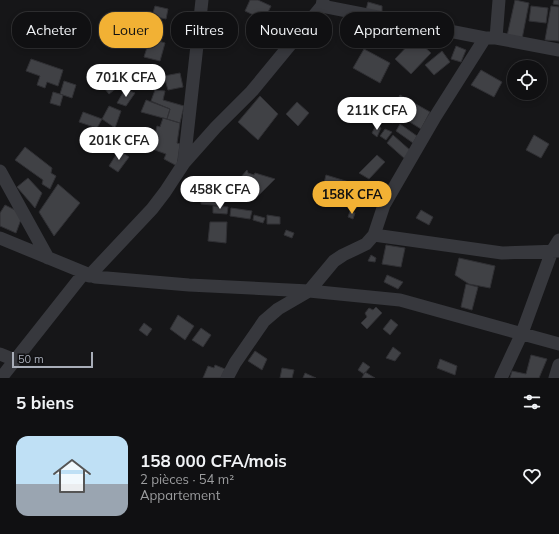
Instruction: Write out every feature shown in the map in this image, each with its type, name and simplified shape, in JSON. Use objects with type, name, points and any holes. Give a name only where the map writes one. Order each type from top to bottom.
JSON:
[{"type":"street","points":[[184,163],[202,0]]},
{"type":"street","points":[[227,378],[235,363],[264,321],[278,309],[309,291],[334,261],[366,244],[374,235],[384,206],[435,117],[491,38],[499,0]]},
{"type":"street","points":[[1,378],[86,275],[152,209],[184,163],[216,127],[252,91],[322,3],[491,38],[559,50]]},
{"type":"street","points":[[0,171],[48,258]]},
{"type":"street","points":[[374,235],[502,253],[557,248],[522,334],[501,378]]},
{"type":"street","points":[[0,238],[86,275],[111,279],[189,285],[309,291],[400,300],[559,344]]},
{"type":"street","points":[[0,354],[15,360]]},
{"type":"street","points":[[555,378],[559,365]]},
{"type":"building","points":[[250,0],[258,0],[271,6],[268,12],[245,11]]},
{"type":"building","points":[[515,0],[529,3],[522,39],[507,36]]},
{"type":"building","points":[[554,0],[559,0],[559,5],[553,4]]},
{"type":"building","points":[[368,2],[382,6],[382,12],[366,10]]},
{"type":"building","points":[[155,6],[168,9],[166,19],[163,18],[163,12],[153,12]]},
{"type":"building","points":[[531,6],[548,8],[546,23],[529,21]]},
{"type":"building","points":[[551,6],[559,7],[559,41],[545,40]]},
{"type":"building","points":[[163,42],[165,43],[160,61],[144,57],[147,48],[163,48]]},
{"type":"building","points":[[456,46],[466,50],[461,62],[451,59]]},
{"type":"building","points":[[405,48],[426,48],[431,53],[411,74],[395,59]]},
{"type":"building","points":[[364,49],[390,63],[380,83],[353,68]]},
{"type":"building","points":[[442,51],[450,62],[434,75],[425,65]]},
{"type":"building","points":[[31,59],[63,70],[58,86],[47,82],[45,88],[37,85],[40,76],[26,71]]},
{"type":"building","points":[[481,70],[502,82],[494,97],[471,85]]},
{"type":"building","points":[[111,72],[122,84],[109,94],[99,82]]},
{"type":"building","points":[[180,73],[183,87],[168,90],[164,76]]},
{"type":"building","points":[[64,81],[76,85],[72,98],[60,94]]},
{"type":"building","points":[[125,89],[135,93],[126,106],[117,103]]},
{"type":"building","points":[[155,90],[165,91],[163,100],[184,106],[180,123],[167,119],[170,109],[151,101]]},
{"type":"building","points":[[53,92],[63,95],[60,106],[50,103]]},
{"type":"building","points":[[400,95],[430,112],[421,129],[392,111]]},
{"type":"building","points":[[260,96],[278,114],[258,140],[238,122]]},
{"type":"building","points":[[146,100],[170,109],[167,119],[141,112]]},
{"type":"building","points":[[297,102],[309,113],[298,126],[286,114]]},
{"type":"building","points":[[109,106],[121,111],[115,128],[102,119]]},
{"type":"building","points":[[382,111],[396,118],[393,123],[381,117]]},
{"type":"building","points":[[83,112],[102,119],[97,128],[79,122]]},
{"type":"building","points":[[163,118],[180,123],[177,143],[180,144],[177,166],[164,159],[166,154],[152,149],[157,126],[160,127]]},
{"type":"building","points":[[400,124],[417,136],[413,143],[396,131]]},
{"type":"building","points":[[376,125],[381,128],[377,137],[372,133]]},
{"type":"building","points":[[385,129],[392,132],[386,140],[380,136]]},
{"type":"building","points":[[393,135],[411,151],[405,159],[387,143]]},
{"type":"building","points":[[534,135],[549,144],[541,158],[526,150]]},
{"type":"building","points":[[25,147],[52,168],[51,173],[56,176],[50,189],[42,184],[43,180],[15,160]]},
{"type":"building","points":[[119,150],[129,157],[118,172],[109,166]]},
{"type":"building","points":[[377,155],[385,162],[369,179],[359,173]]},
{"type":"building","points":[[247,170],[248,173],[254,175],[255,173],[275,179],[255,199],[228,192]]},
{"type":"building","points":[[326,175],[349,182],[343,194],[323,187]]},
{"type":"building","points":[[28,178],[42,193],[35,208],[17,187]]},
{"type":"building","points":[[58,184],[80,203],[54,236],[39,212]]},
{"type":"building","points":[[201,189],[225,192],[223,206],[201,204]]},
{"type":"building","points":[[5,205],[23,214],[16,233],[0,226],[0,213]]},
{"type":"building","points":[[213,206],[228,207],[227,214],[213,213]]},
{"type":"building","points":[[231,208],[252,211],[250,219],[230,216]]},
{"type":"building","points":[[421,210],[433,217],[429,225],[416,218]]},
{"type":"building","points":[[350,211],[355,213],[353,219],[348,217]]},
{"type":"building","points":[[254,215],[265,218],[263,223],[253,220]]},
{"type":"building","points":[[267,215],[280,217],[280,224],[267,224]]},
{"type":"building","points":[[210,222],[227,222],[226,243],[208,241]]},
{"type":"building","points":[[286,230],[294,233],[292,238],[284,235]]},
{"type":"building","points":[[386,245],[405,248],[401,267],[382,264]]},
{"type":"building","points":[[371,255],[376,258],[375,262],[368,261]]},
{"type":"building","points":[[459,258],[495,266],[490,288],[469,284],[455,275]]},
{"type":"building","points":[[387,275],[403,282],[398,289],[384,282]]},
{"type":"building","points":[[466,284],[478,287],[472,310],[461,307]]},
{"type":"building","points":[[376,307],[382,313],[367,329],[361,323],[367,317],[365,313],[369,308],[373,310]]},
{"type":"building","points":[[178,315],[194,326],[185,340],[170,329]]},
{"type":"building","points":[[391,319],[398,325],[390,335],[383,329]]},
{"type":"building","points":[[144,323],[152,329],[147,336],[139,330]]},
{"type":"building","points":[[201,328],[211,335],[203,347],[192,340]]},
{"type":"building","points":[[393,347],[401,353],[395,361],[386,358]]},
{"type":"building","points":[[255,351],[267,359],[262,370],[248,361]]},
{"type":"building","points":[[531,355],[547,359],[539,378],[510,378],[512,371],[526,374]]},
{"type":"building","points":[[440,359],[457,366],[455,375],[437,368]]},
{"type":"building","points":[[363,362],[370,367],[364,374],[358,370]]},
{"type":"building","points":[[215,365],[225,369],[221,378],[203,378],[208,366],[214,368]]},
{"type":"building","points":[[282,368],[294,370],[292,378],[280,378]]},
{"type":"building","points":[[365,372],[375,378],[362,378]]},
{"type":"building","points":[[305,373],[316,378],[303,378]]}]
